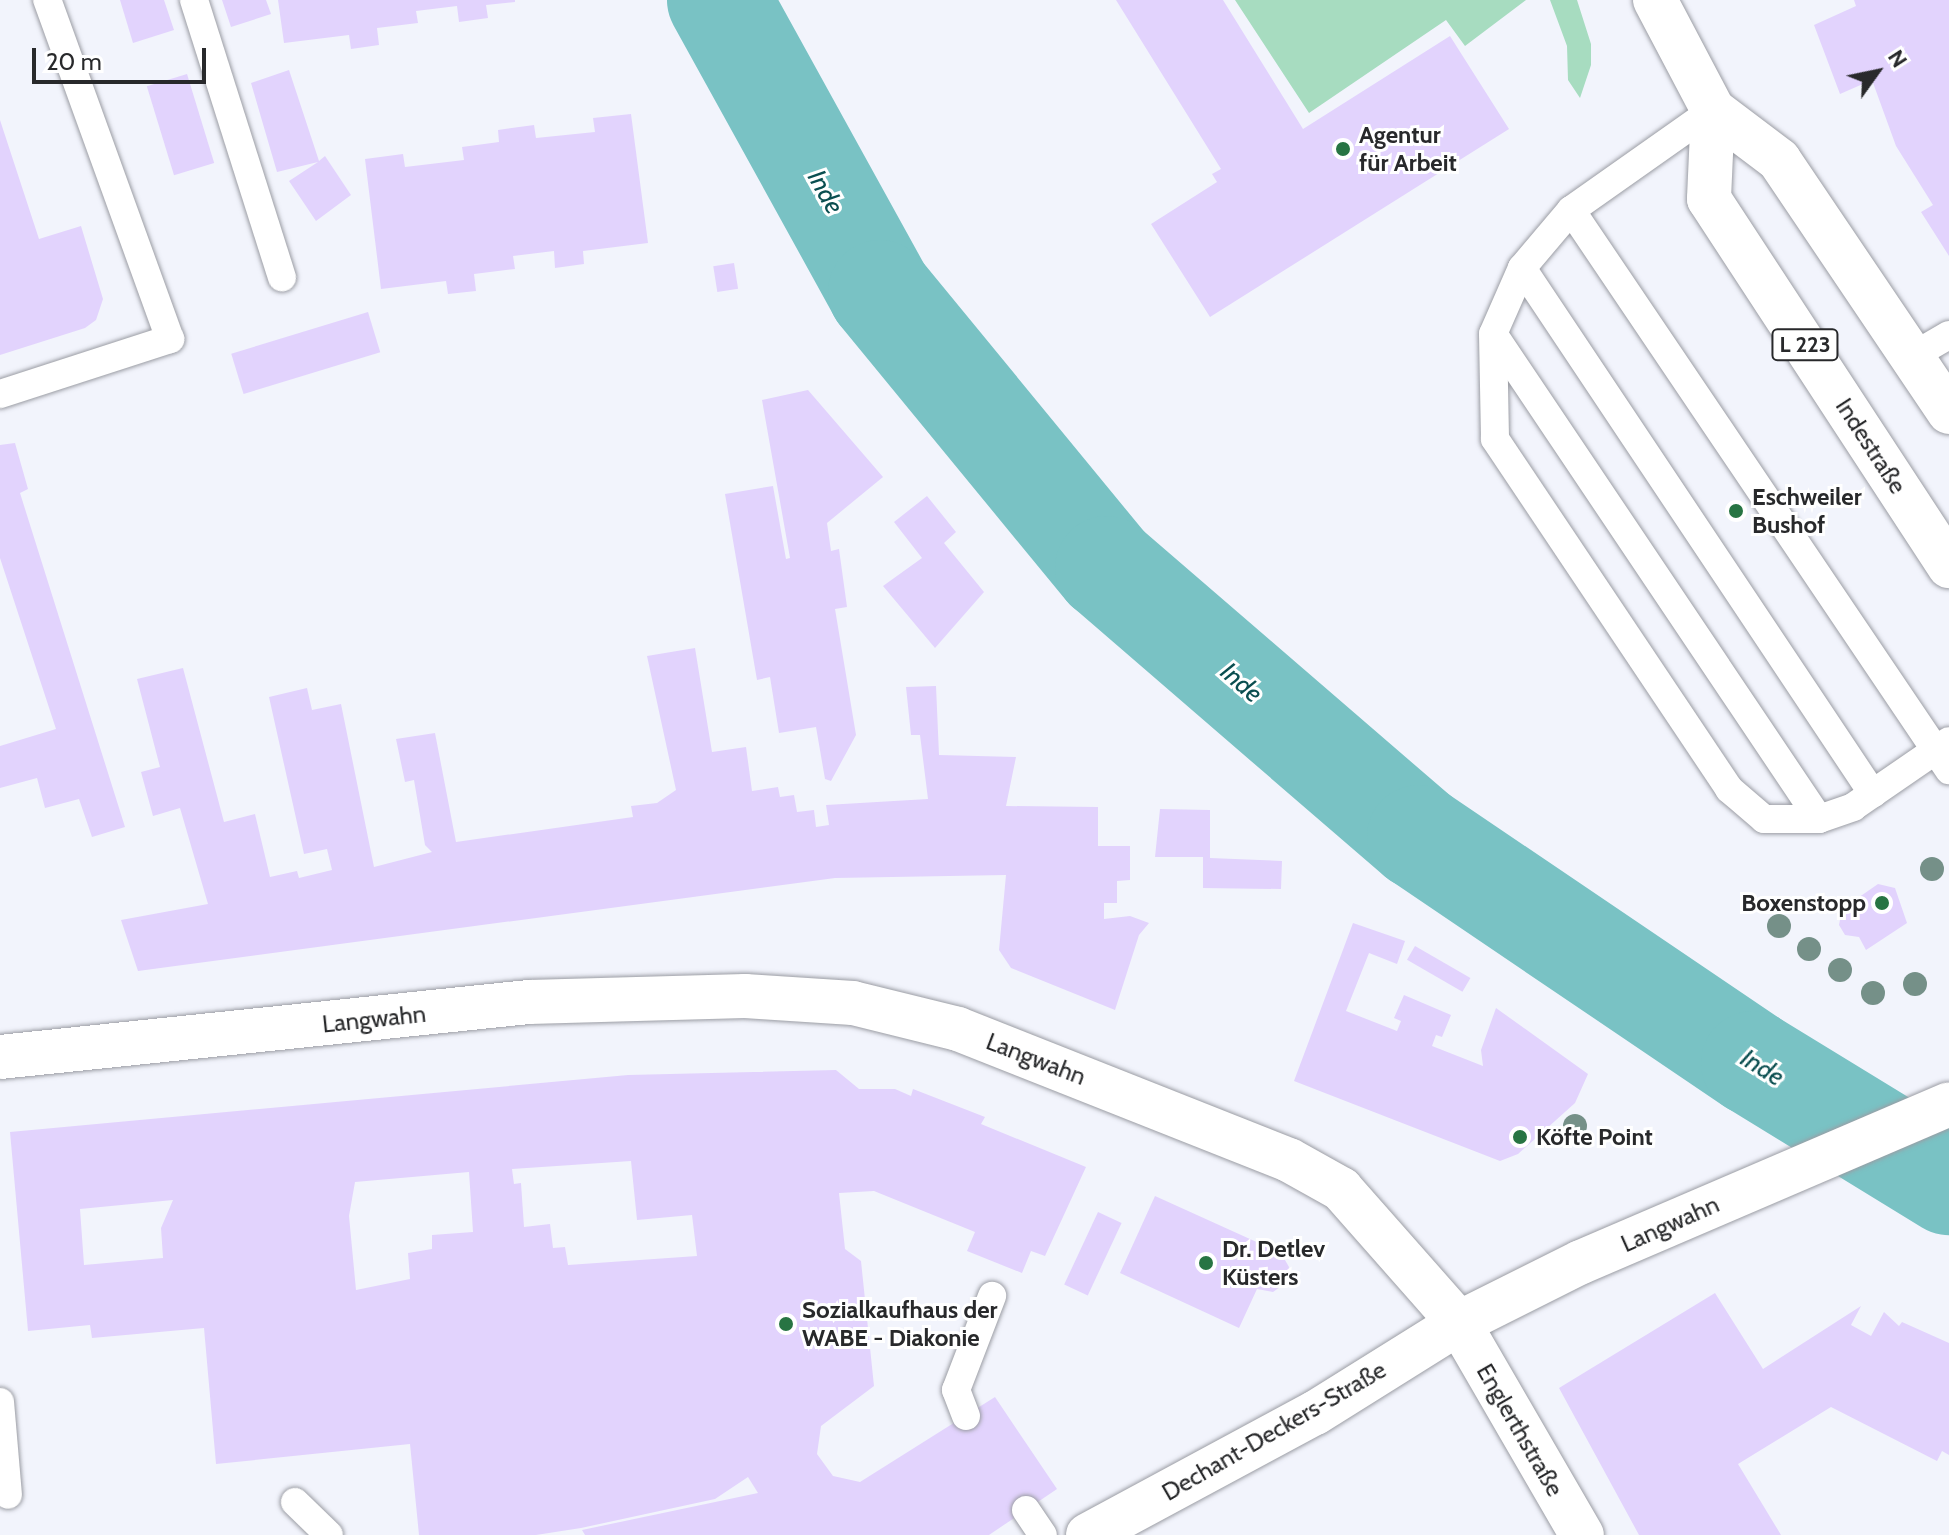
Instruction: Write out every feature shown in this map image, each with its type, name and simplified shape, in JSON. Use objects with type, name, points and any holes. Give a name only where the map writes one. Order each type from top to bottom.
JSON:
[{"type":"main road","points":[[1655,0],[1713,110],[1779,160],[1949,412]]},
{"type":"main road","name":"Indestraße","points":[[1713,110],[1709,199],[1949,566]]},
{"type":"main road","name":"Langwahn","points":[[0,1057],[529,1002],[745,996],[853,1003],[958,1029],[1289,1160],[1341,1189],[1459,1323],[1581,1262],[1949,1104]]},
{"type":"main road","name":"Dechant-Deckers-Straße","points":[[1088,1535],[1315,1413],[1459,1323]]},
{"type":"main road","name":"Englerthstraße","points":[[1459,1323],[1582,1535]]},
{"type":"lane","points":[[0,394],[170,339],[47,0]]},
{"type":"lane","points":[[194,0],[282,277]]},
{"type":"lane","points":[[1571,210],[1944,755],[1819,819],[1764,819],[1729,789],[1495,439],[1493,334],[1522,268],[1571,210],[1713,110]]},
{"type":"lane","points":[[1522,268],[1873,794]]},
{"type":"lane","points":[[1493,334],[1819,819]]},
{"type":"lane","points":[[1911,357],[1949,335]]},
{"type":"lane","points":[[966,1416],[956,1390],[992,1296]]},
{"type":"lane","points":[[0,1402],[8,1495]]},
{"type":"lane","points":[[295,1502],[329,1535]]},
{"type":"lane","points":[[1026,1510],[1043,1535]]},
{"type":"green space","points":[[1235,0],[1526,0],[1465,46],[1446,20],[1309,113]]},
{"type":"green space","points":[[1550,0],[1577,0],[1591,44],[1591,65],[1580,98],[1568,80],[1567,46]]},
{"type":"building","points":[[120,0],[164,0],[174,30],[133,43]]},
{"type":"building","points":[[222,0],[266,0],[271,14],[231,27]]},
{"type":"building","points":[[278,0],[515,2],[486,5],[488,18],[459,22],[457,6],[416,11],[418,23],[377,28],[379,45],[351,49],[349,35],[284,43]]},
{"type":"building","name":"Agentur für Arbeit","points":[[1116,0],[1223,0],[1303,129],[1450,36],[1509,129],[1210,317],[1151,224],[1217,182],[1212,174],[1221,169]]},
{"type":"building","points":[[1854,0],[1949,0],[1949,256],[1921,212],[1933,205],[1896,146],[1872,80],[1840,94],[1814,25],[1856,6]]},
{"type":"building","points":[[289,70],[319,161],[325,156],[351,195],[316,221],[289,181],[318,162],[277,172],[251,83]]},
{"type":"building","points":[[187,74],[214,163],[174,175],[147,86]]},
{"type":"building","points":[[631,114],[648,243],[583,251],[584,264],[555,268],[554,251],[513,256],[515,269],[474,274],[476,291],[448,294],[446,281],[381,289],[365,159],[403,154],[405,167],[464,160],[462,147],[499,142],[498,130],[534,125],[536,138],[595,132],[593,118]]},
{"type":"building","points":[[0,120],[39,239],[81,226],[103,299],[96,320],[85,328],[0,355]]},
{"type":"building","points":[[734,263],[738,289],[717,292],[713,266]]},
{"type":"building","points":[[368,312],[380,352],[244,394],[231,354]]},
{"type":"building","points":[[808,390],[883,477],[827,523],[831,551],[839,549],[847,607],[835,609],[856,735],[831,781],[825,779],[816,727],[779,733],[770,677],[757,680],[725,494],[773,486],[786,559],[790,558],[762,400]]},
{"type":"building","points":[[15,443],[28,489],[20,493],[125,827],[92,837],[79,799],[45,808],[37,778],[0,788],[0,746],[56,729],[0,558],[0,445]]},
{"type":"building","points":[[927,496],[956,532],[944,543],[984,592],[935,648],[883,586],[922,558],[894,522]]},
{"type":"building","points":[[695,648],[712,752],[746,747],[752,791],[778,787],[780,797],[794,795],[797,812],[814,810],[816,827],[829,825],[826,805],[928,799],[920,735],[911,735],[906,687],[936,686],[939,755],[1016,757],[1006,806],[1098,807],[1098,846],[1130,846],[1130,880],[1117,881],[1117,903],[1104,903],[1104,919],[1130,916],[1149,923],[1139,935],[1115,1010],[1011,968],[999,950],[1006,875],[835,878],[138,971],[121,920],[208,904],[180,808],[153,816],[141,772],[160,767],[137,679],[183,668],[224,822],[255,814],[270,877],[297,871],[299,878],[332,870],[327,849],[304,854],[269,697],[307,688],[312,710],[341,704],[374,867],[432,852],[425,845],[414,780],[405,782],[396,739],[435,733],[456,842],[633,817],[631,806],[657,803],[676,790],[647,656]]},
{"type":"building","points":[[1160,809],[1210,810],[1210,858],[1282,861],[1281,889],[1203,888],[1203,857],[1155,857]]},
{"type":"building","points":[[1878,884],[1895,888],[1907,923],[1866,950],[1859,937],[1845,935],[1839,925],[1842,909]]},
{"type":"building","points":[[1353,923],[1405,941],[1397,964],[1369,953],[1346,1011],[1397,1031],[1401,1021],[1394,1018],[1404,995],[1451,1015],[1442,1037],[1436,1035],[1432,1046],[1483,1066],[1481,1050],[1496,1008],[1588,1074],[1575,1103],[1518,1154],[1500,1161],[1294,1081]]},
{"type":"building","points":[[1415,946],[1470,978],[1462,992],[1407,960]]},
{"type":"building","points":[[836,1070],[859,1089],[895,1089],[911,1096],[913,1089],[985,1117],[981,1124],[1086,1167],[1045,1256],[1031,1251],[1022,1273],[967,1251],[975,1232],[874,1191],[839,1193],[845,1249],[861,1261],[874,1386],[821,1426],[817,1454],[833,1476],[860,1482],[995,1397],[1057,1489],[989,1535],[585,1535],[582,1530],[758,1493],[748,1477],[715,1499],[581,1528],[536,1535],[419,1535],[410,1444],[216,1464],[204,1328],[92,1338],[90,1325],[28,1331],[10,1132],[628,1075]],"holes":[[[631,1161],[637,1220],[692,1215],[697,1256],[568,1265],[565,1247],[553,1248],[550,1224],[524,1227],[521,1183],[514,1184],[512,1169]],[[469,1172],[473,1232],[432,1235],[432,1249],[408,1253],[410,1279],[356,1290],[349,1216],[355,1182]],[[173,1200],[161,1228],[163,1258],[84,1265],[80,1209]]]},
{"type":"building","name":"Dr. Detlev Küsters","points":[[1155,1196],[1281,1253],[1289,1267],[1287,1282],[1273,1292],[1257,1289],[1239,1328],[1120,1273]]},
{"type":"building","points":[[1098,1212],[1122,1223],[1088,1295],[1064,1285]]},
{"type":"building","points":[[1715,1293],[1763,1369],[1861,1306],[1851,1325],[1871,1336],[1884,1312],[1899,1326],[1902,1322],[1949,1343],[1949,1455],[1942,1451],[1937,1461],[1831,1407],[1738,1464],[1781,1535],[1639,1535],[1559,1388]]},
{"type":"waterway","name":"Inde","points":[[719,0],[880,292],[1107,568],[1419,837],[1753,1063],[1949,1183]]},
{"type":"place","name":"Agentur für Arbeit","points":[[1343,149]]},
{"type":"place","name":"Eschweiler Bushof","points":[[1736,511]]},
{"type":"place","name":"Boxenstopp","points":[[1882,903]]},
{"type":"place","name":"Köfte Point","points":[[1520,1137]]},
{"type":"place","name":"Dr. Detlev Küsters","points":[[1206,1263]]},
{"type":"place","name":"Sozialkaufhaus der WABE - Diakonie","points":[[786,1324]]}]
